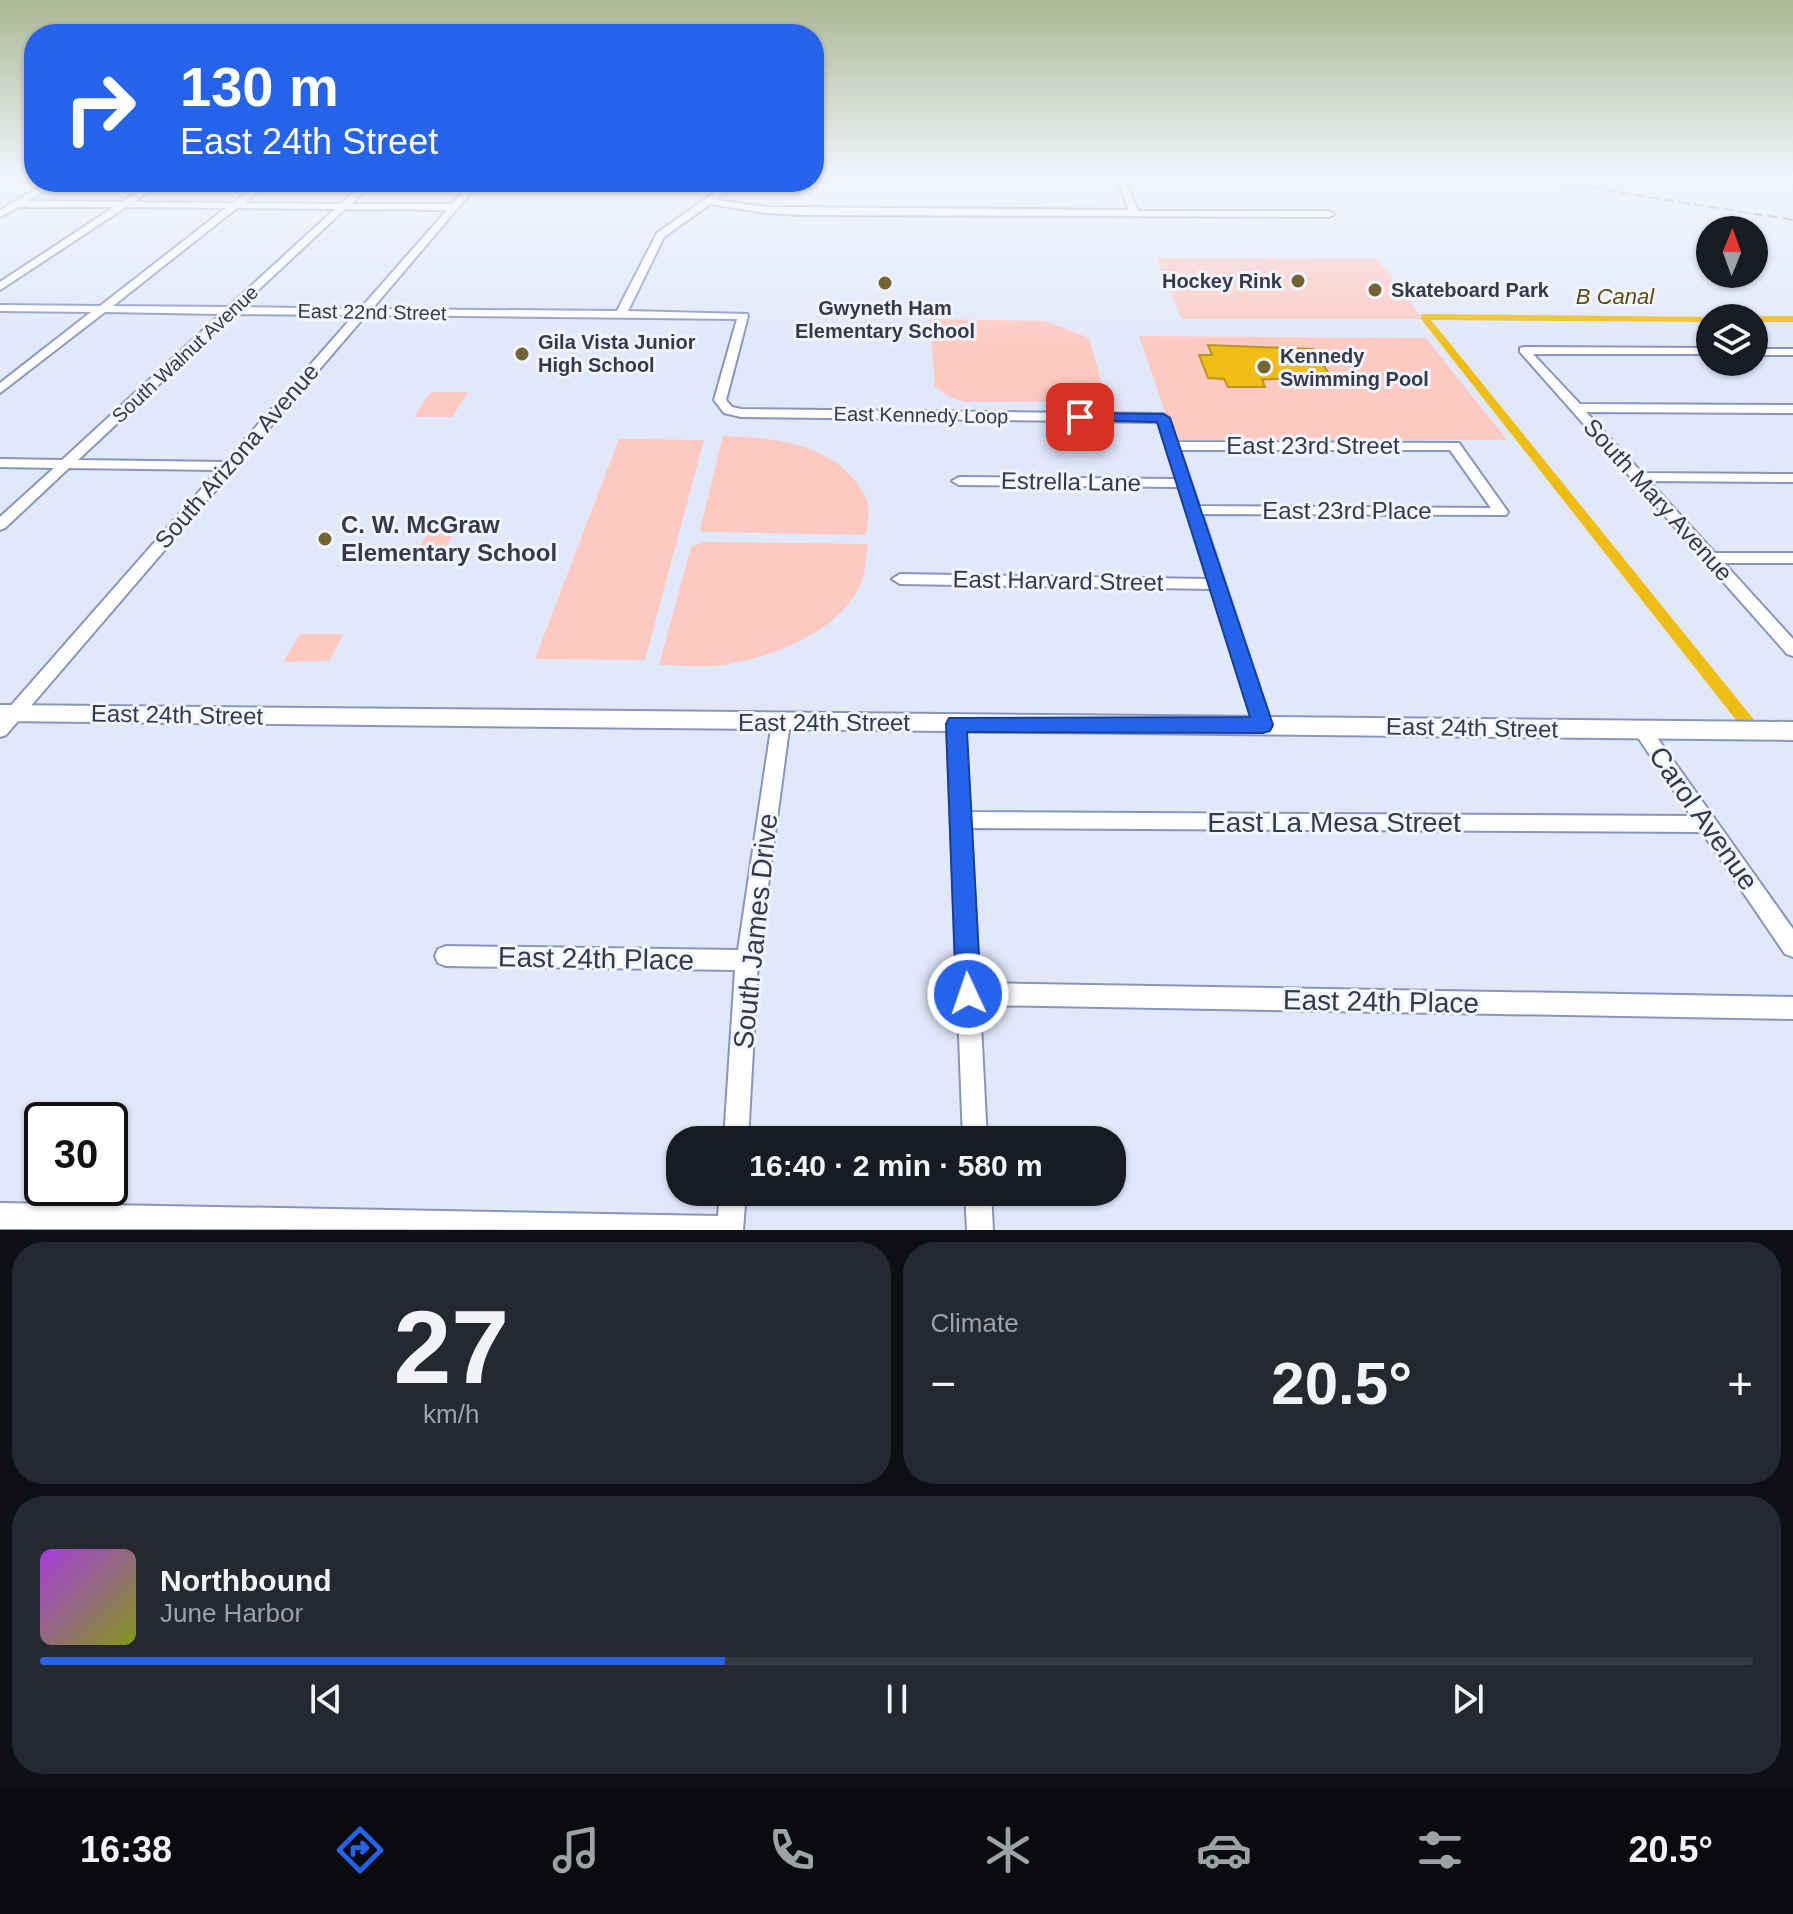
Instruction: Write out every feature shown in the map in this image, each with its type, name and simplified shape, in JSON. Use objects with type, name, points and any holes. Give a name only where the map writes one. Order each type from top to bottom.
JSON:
[{"type":"main road","name":"East 24th Street","points":[[5,719],[1263,725],[1793,731]]},
{"type":"street","points":[[0,287],[80,233]]},
{"type":"street","points":[[0,389],[199,233]]},
{"type":"street","name":"South Walnut Avenue","points":[[0,525],[314,233]]},
{"type":"street","name":"South Arizona Avenue","points":[[5,719],[431,233]]},
{"type":"street","points":[[621,315],[662,233]]},
{"type":"street","name":"East 22nd Street","points":[[0,308],[743,316],[720,400],[728,410]]},
{"type":"street","name":"South Mary Avenue","points":[[1696,351],[1524,350],[1793,650]]},
{"type":"street","points":[[1768,352],[1793,352]]},
{"type":"street","points":[[1574,408],[1793,409]]},
{"type":"street","name":"East Kennedy Loop","points":[[728,410],[741,413],[1163,418],[1173,446]]},
{"type":"street","points":[[1173,446],[1263,725]]},
{"type":"street","name":"East 23rd Street","points":[[1173,446],[1454,446],[1501,512]]},
{"type":"street","points":[[0,463],[228,466]]},
{"type":"street","points":[[1637,477],[1793,478]]},
{"type":"street","name":"Estrella Lane","points":[[959,481],[1184,483]]},
{"type":"street","name":"East 23rd Place","points":[[1193,510],[1501,512]]},
{"type":"street","points":[[1710,558],[1793,558]]},
{"type":"street","name":"East Harvard Street","points":[[900,579],[1216,584]]},
{"type":"street","name":"South James Drive","points":[[737,1126],[747,960],[781,722]]},
{"type":"street","points":[[956,724],[974,1126]]},
{"type":"street","name":"Carol Avenue","points":[[1642,730],[1793,947]]},
{"type":"street","name":"East La Mesa Street","points":[[960,820],[1708,824]]},
{"type":"street","name":"East 24th Place","points":[[446,956],[747,960]]},
{"type":"street","name":"East 24th Place","points":[[968,994],[1793,1008]]},
{"type":"street","points":[[0,1216],[730,1229],[732,1206]]},
{"type":"street","points":[[979,1206],[980,1230]]},
{"type":"shaded area","points":[[1156,258],[1377,259],[1423,319],[1182,319]]},
{"type":"shaded area","points":[[930,319],[1045,321],[1089,338],[1107,401],[965,402],[951,398],[935,387]]},
{"type":"shaded area","points":[[1139,336],[1426,338],[1507,440],[1175,440]]},
{"type":"shaded area","name":"Kennedy Swimming Pool","points":[[1208,345],[1313,349],[1333,380],[1262,379],[1265,387],[1228,387],[1224,379],[1208,378],[1199,355],[1212,355]]},
{"type":"shaded area","points":[[431,392],[468,392],[452,417],[414,417]]},
{"type":"shaded area","points":[[723,436],[795,444],[843,468],[866,498],[869,511],[866,535],[703,532],[700,529]]},
{"type":"shaded area","points":[[619,439],[704,440],[645,660],[535,659]]},
{"type":"shaded area","points":[[432,526],[457,526],[445,549],[419,549]]},
{"type":"shaded area","points":[[704,542],[868,544],[862,581],[852,599],[838,615],[803,640],[762,656],[722,665],[659,665],[691,547]]},
{"type":"shaded area","points":[[300,634],[344,634],[329,661],[283,662]]},
{"type":"waterway","points":[[1696,319],[1424,317],[1753,730]]},
{"type":"waterway","name":"B Canal","points":[[1768,319],[1793,319]]},
{"type":"place","name":"Hockey Rink","points":[[1298,281]]},
{"type":"place","name":"Gwyneth Ham Elementary School","points":[[885,283]]},
{"type":"place","name":"Skateboard Park","points":[[1375,290]]},
{"type":"place","name":"Gila Vista Junior High School","points":[[522,354]]},
{"type":"place","name":"Kennedy Swimming Pool","points":[[1264,367]]},
{"type":"place","name":"C. W. McGraw Elementary School","points":[[325,539]]},
{"type":"route","points":[[968,994],[956,724],[1263,725],[1163,418],[1080,417]]}]
